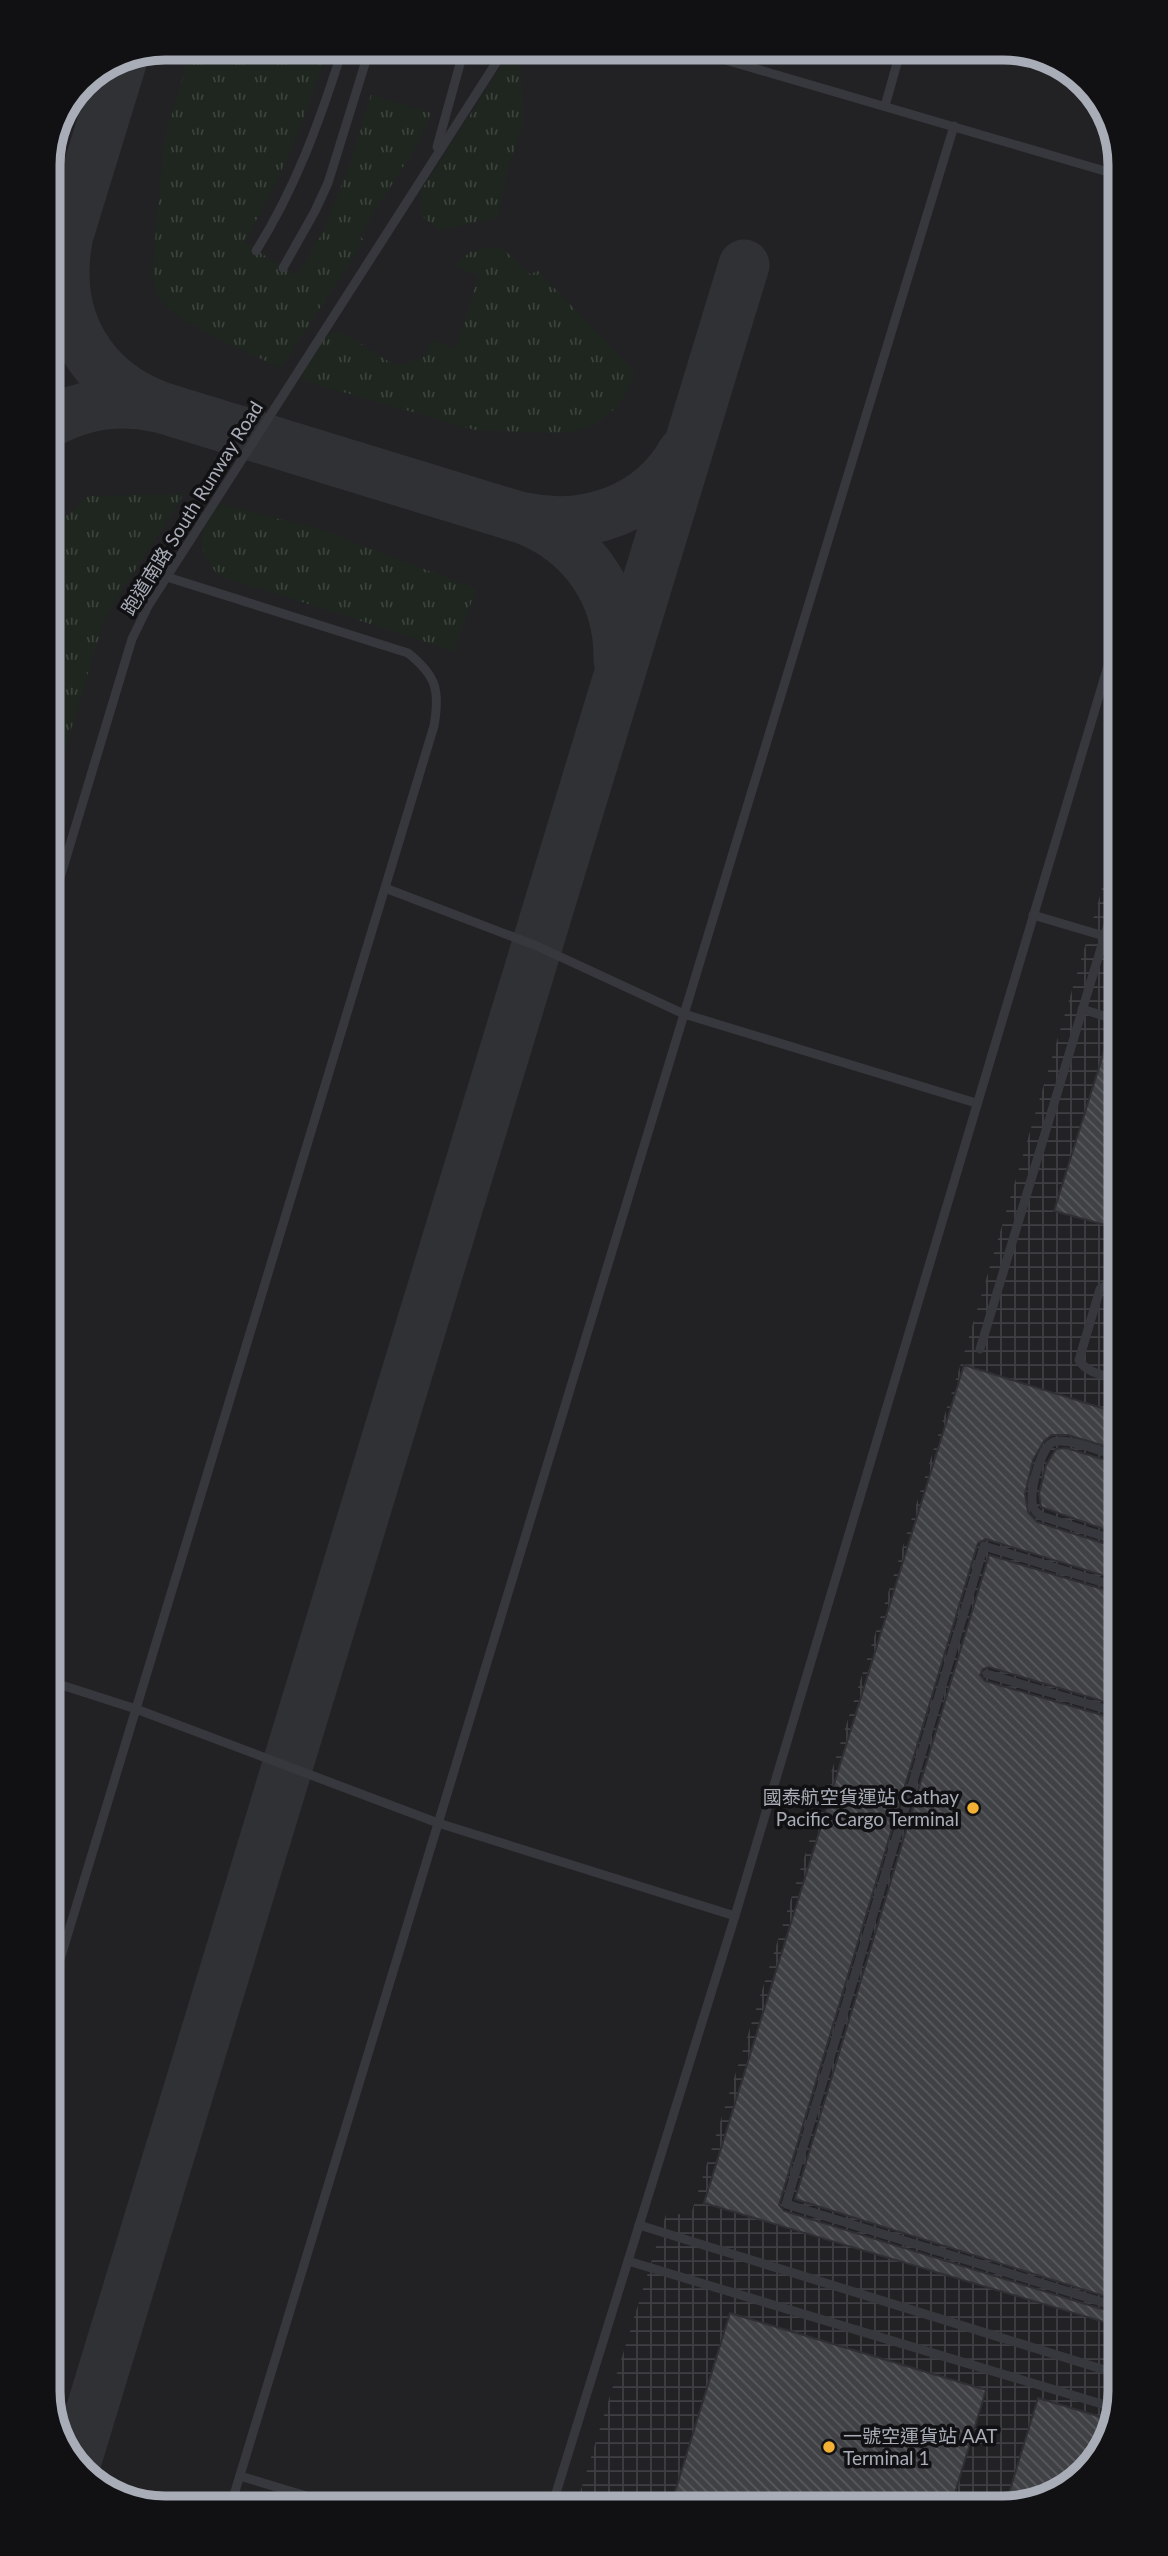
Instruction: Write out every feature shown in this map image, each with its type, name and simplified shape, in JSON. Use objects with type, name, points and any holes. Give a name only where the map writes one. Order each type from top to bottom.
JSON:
[{"type":"lane","points":[[256,251],[289,194],[307,153],[339,60]]},
{"type":"lane","points":[[283,268],[316,211],[328,183],[366,60]]},
{"type":"lane","name":"跑道南路 South Runway Road","points":[[435,156],[461,60]]},
{"type":"lane","name":"跑道南路 South Runway Road","points":[[60,878],[132,639],[148,606],[498,60]]},
{"type":"lane","points":[[726,60],[1108,172]]},
{"type":"lane","points":[[885,106],[898,60]]},
{"type":"lane","points":[[234,2496],[954,127]]},
{"type":"lane","points":[[60,1960],[435,726],[439,701],[434,681],[424,666],[408,653],[166,577]]},
{"type":"lane","points":[[555,2496],[735,1916],[1108,668]]},
{"type":"lane","points":[[385,888],[537,946],[684,1014],[976,1103]]},
{"type":"lane","points":[[1032,915],[1104,936]]},
{"type":"lane","points":[[980,1349],[1108,930]]},
{"type":"lane","points":[[1082,1009],[1108,1017]]},
{"type":"lane","points":[[1108,1284],[1100,1290],[1079,1360],[1082,1366],[1108,1376]]},
{"type":"lane","points":[[1108,1454],[1067,1441],[1053,1443],[1044,1451],[1031,1493],[1033,1508],[1041,1517],[1108,1538]]},
{"type":"lane","points":[[1108,1584],[984,1546],[786,2204],[1108,2304]]},
{"type":"lane","points":[[987,1674],[1108,1710]]},
{"type":"lane","points":[[60,1685],[136,1709],[438,1823],[735,1916]]},
{"type":"lane","points":[[639,2225],[1108,2371]]},
{"type":"lane","points":[[628,2261],[1108,2406]]},
{"type":"lane","points":[[240,2476],[306,2496]]},
{"type":"shaded area","points":[[164,60],[1010,60],[1037,65],[1067,81],[1087,101],[1103,131],[1108,164],[1106,2413],[1057,2482],[1037,2491],[1017,2496],[158,2496],[131,2491],[101,2475],[81,2455],[65,2425],[60,2392],[60,158],[67,124],[77,106],[90,90],[124,67]]},
{"type":"shaded area","name":"國泰航空貨運站 Cathay Pacific Cargo Terminal","points":[[1108,869],[1108,2405],[1103,2425],[1094,2444],[1078,2466],[1056,2482],[1017,2496],[579,2496],[667,2211],[690,2217],[963,1357]]},
{"type":"green space","points":[[188,60],[324,60],[290,150],[269,197],[244,242],[296,276],[322,234],[351,162],[371,95],[431,113],[417,145],[359,236],[364,240],[281,368],[196,326],[179,316],[159,297],[153,265],[164,142]]},
{"type":"green space","points":[[506,60],[519,60],[524,123],[508,167],[497,218],[439,230],[422,216],[420,192]]},
{"type":"green space","points":[[503,249],[531,275],[537,270],[632,369],[634,377],[618,406],[592,427],[563,433],[475,430],[301,380],[317,346],[332,333],[349,337],[396,364],[406,364],[422,358],[432,341],[456,348],[479,275],[456,267],[472,252]]},
{"type":"green space","points":[[184,494],[105,617],[60,766],[60,527],[66,516],[88,496]]},
{"type":"green space","points":[[219,504],[319,529],[476,589],[454,651],[218,575],[205,555],[202,539],[206,523]]},
{"type":"building","points":[[1108,1039],[1108,1226],[1054,1211]]},
{"type":"building","points":[[964,1365],[1108,1410],[1108,1447],[1068,1435],[1052,1435],[1044,1441],[1033,1460],[1025,1494],[1028,1512],[1037,1522],[1108,1545],[1108,1577],[986,1539],[978,1543],[779,2205],[784,2211],[1108,2311],[1108,2323],[704,2203]]},
{"type":"building","points":[[1066,1448],[1108,1461],[1108,1530],[1041,1507],[1039,1494],[1046,1465],[1056,1449]]},
{"type":"building","points":[[989,1555],[1108,1591],[1108,1703],[989,1667],[983,1669],[980,1675],[985,1681],[1108,1717],[1108,2297],[795,2199]]},
{"type":"building","name":"一號空運貨站 AAT Terminal 1","points":[[730,2313],[986,2390],[954,2496],[674,2496]]},
{"type":"building","points":[[1038,2398],[1105,2418],[1087,2455],[1067,2475],[1037,2491],[1008,2496]]},
{"type":"taxiway","points":[[60,261],[119,70]]},
{"type":"taxiway","points":[[67,240],[64,268],[66,295],[72,320],[82,343],[96,364],[115,382],[163,408],[522,518],[544,528],[580,556],[605,592],[618,636],[619,660]]},
{"type":"taxiway","points":[[79,2452],[744,265]]},
{"type":"taxiway","points":[[60,417],[101,404],[128,403],[157,407]]},
{"type":"taxiway","points":[[525,518],[571,521],[615,511],[653,488],[670,472],[683,452]]},
{"type":"place","name":"國泰航空貨運站 Cathay Pacific Cargo Terminal","points":[[973,1808]]},
{"type":"place","name":"一號空運貨站 AAT Terminal 1","points":[[829,2447]]}]
